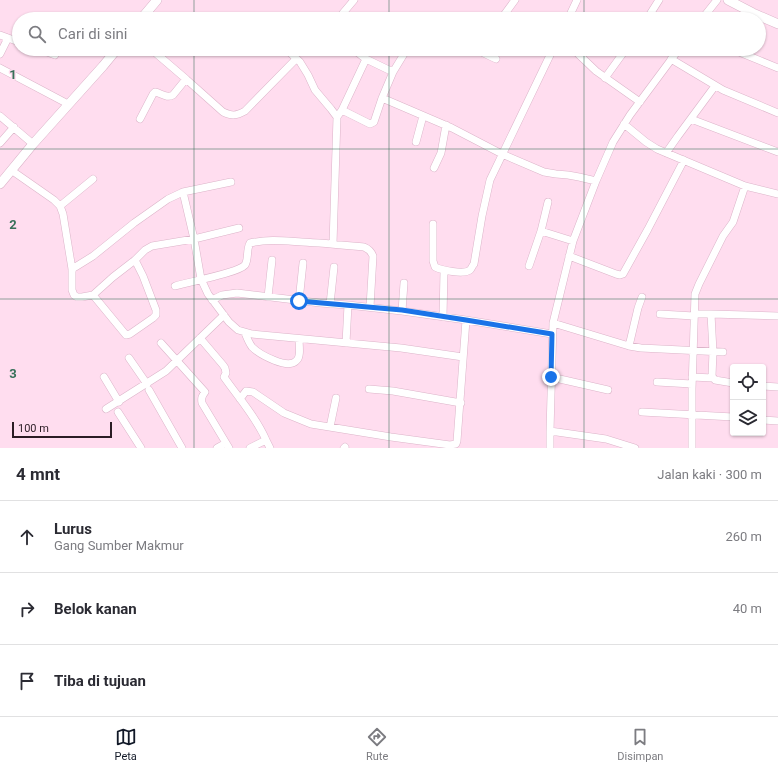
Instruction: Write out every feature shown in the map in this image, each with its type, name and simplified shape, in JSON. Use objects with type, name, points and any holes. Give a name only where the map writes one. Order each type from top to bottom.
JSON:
[{"type":"street","points":[[147,12],[157,0]]},
{"type":"street","points":[[344,12],[354,0]]},
{"type":"street","points":[[506,12],[515,0]]},
{"type":"street","points":[[571,12],[577,0]]},
{"type":"street","points":[[651,12],[659,0]]},
{"type":"street","points":[[708,12],[717,0]]},
{"type":"street","points":[[728,0],[749,12]]},
{"type":"street","points":[[766,19],[778,24]]},
{"type":"street","points":[[0,35],[12,39]]},
{"type":"street","points":[[0,54],[8,38]]},
{"type":"street","points":[[0,184],[33,144],[111,56]]},
{"type":"street","points":[[159,56],[223,112],[229,115],[237,116],[245,111],[296,59]]},
{"type":"street","points":[[293,56],[300,62],[315,90],[337,117]]},
{"type":"street","points":[[362,56],[393,72]]},
{"type":"street","points":[[342,110],[368,123],[374,122],[393,72],[403,56]]},
{"type":"street","points":[[490,56],[496,59]]},
{"type":"street","points":[[433,224],[433,261],[435,267],[444,271],[466,272],[470,270],[474,264],[490,180],[550,56]]},
{"type":"street","points":[[580,56],[605,78],[640,102]]},
{"type":"street","points":[[605,78],[621,56]]},
{"type":"street","points":[[550,448],[553,323],[573,240],[613,142],[624,124],[673,56]]},
{"type":"street","points":[[749,56],[778,68]]},
{"type":"street","points":[[333,244],[337,117],[342,110],[366,59]]},
{"type":"street","points":[[671,59],[715,86],[778,113]]},
{"type":"street","points":[[0,68],[68,104]]},
{"type":"street","points":[[140,119],[155,92],[170,97],[186,78]]},
{"type":"street","points":[[666,153],[715,86]]},
{"type":"street","points":[[382,98],[446,125],[502,154],[544,172],[596,181]]},
{"type":"street","points":[[0,116],[33,144]]},
{"type":"street","points":[[416,142],[423,116]]},
{"type":"street","points":[[691,119],[778,152]]},
{"type":"street","points":[[624,124],[657,149],[745,186],[778,194]]},
{"type":"street","points":[[434,168],[441,153],[446,125]]},
{"type":"street","points":[[0,143],[14,127]]},
{"type":"street","points":[[569,256],[616,274],[623,274],[684,160]]},
{"type":"street","points":[[11,170],[54,200],[60,206],[65,225],[72,269],[72,290],[74,295],[77,297],[94,295],[113,277],[145,250],[152,246],[239,228]]},
{"type":"street","points":[[60,206],[93,179]]},
{"type":"street","points":[[72,269],[93,256],[134,223],[168,199],[183,192],[230,182]]},
{"type":"street","points":[[692,448],[692,380],[695,294],[723,236],[733,222],[745,186]]},
{"type":"street","points":[[183,192],[194,238],[201,279],[212,300],[229,322],[238,330],[245,333],[408,349],[463,357]]},
{"type":"street","points":[[529,266],[541,231],[548,202]]},
{"type":"street","points":[[541,231],[573,240]]},
{"type":"street","points":[[175,286],[227,274],[243,266],[247,260],[248,246],[260,241],[277,240],[364,247],[371,251],[373,256],[370,307]]},
{"type":"street","points":[[94,295],[126,335],[130,334],[153,318],[156,315],[156,310],[135,260]]},
{"type":"street","points":[[268,297],[272,260]]},
{"type":"street","points":[[299,301],[303,263]]},
{"type":"street","points":[[330,304],[334,266]]},
{"type":"street","points":[[443,317],[444,271]]},
{"type":"street","points":[[402,310],[404,283]]},
{"type":"street","points":[[212,300],[237,293],[299,301],[402,310],[552,334]]},
{"type":"street","points":[[629,346],[642,297]]},
{"type":"street","points":[[346,343],[348,305]]},
{"type":"street","points":[[660,314],[778,316]]},
{"type":"street","points":[[711,314],[713,378]]},
{"type":"street","points":[[106,409],[148,387],[224,315]]},
{"type":"street","points":[[240,399],[246,391],[253,392],[284,413],[311,424],[391,437],[450,445],[456,444],[461,403],[466,320]]},
{"type":"street","points":[[553,323],[629,346],[641,348],[723,352]]},
{"type":"street","points":[[245,333],[249,343],[264,355],[277,361],[292,364],[298,359],[299,339]]},
{"type":"street","points":[[200,338],[225,368],[226,373],[224,377],[253,417],[270,448]]},
{"type":"street","points":[[161,343],[205,392],[201,399],[202,403],[228,446],[217,448]]},
{"type":"street","points":[[129,358],[148,387],[182,448]]},
{"type":"street","points":[[104,377],[119,402]]},
{"type":"street","points":[[551,377],[608,390]]},
{"type":"street","points":[[657,382],[713,378],[714,380],[730,383]]},
{"type":"street","points":[[766,386],[778,387]]},
{"type":"street","points":[[369,389],[393,391],[461,403]]},
{"type":"street","points":[[330,427],[336,398]]},
{"type":"street","points":[[118,412],[141,448]]},
{"type":"street","points":[[642,412],[730,417]]},
{"type":"street","points":[[766,420],[778,421]]},
{"type":"street","points":[[550,431],[606,439],[635,448]]},
{"type":"street","points":[[250,448],[266,440]]},
{"type":"route","points":[[299,301],[402,310],[552,334],[551,377]]}]
